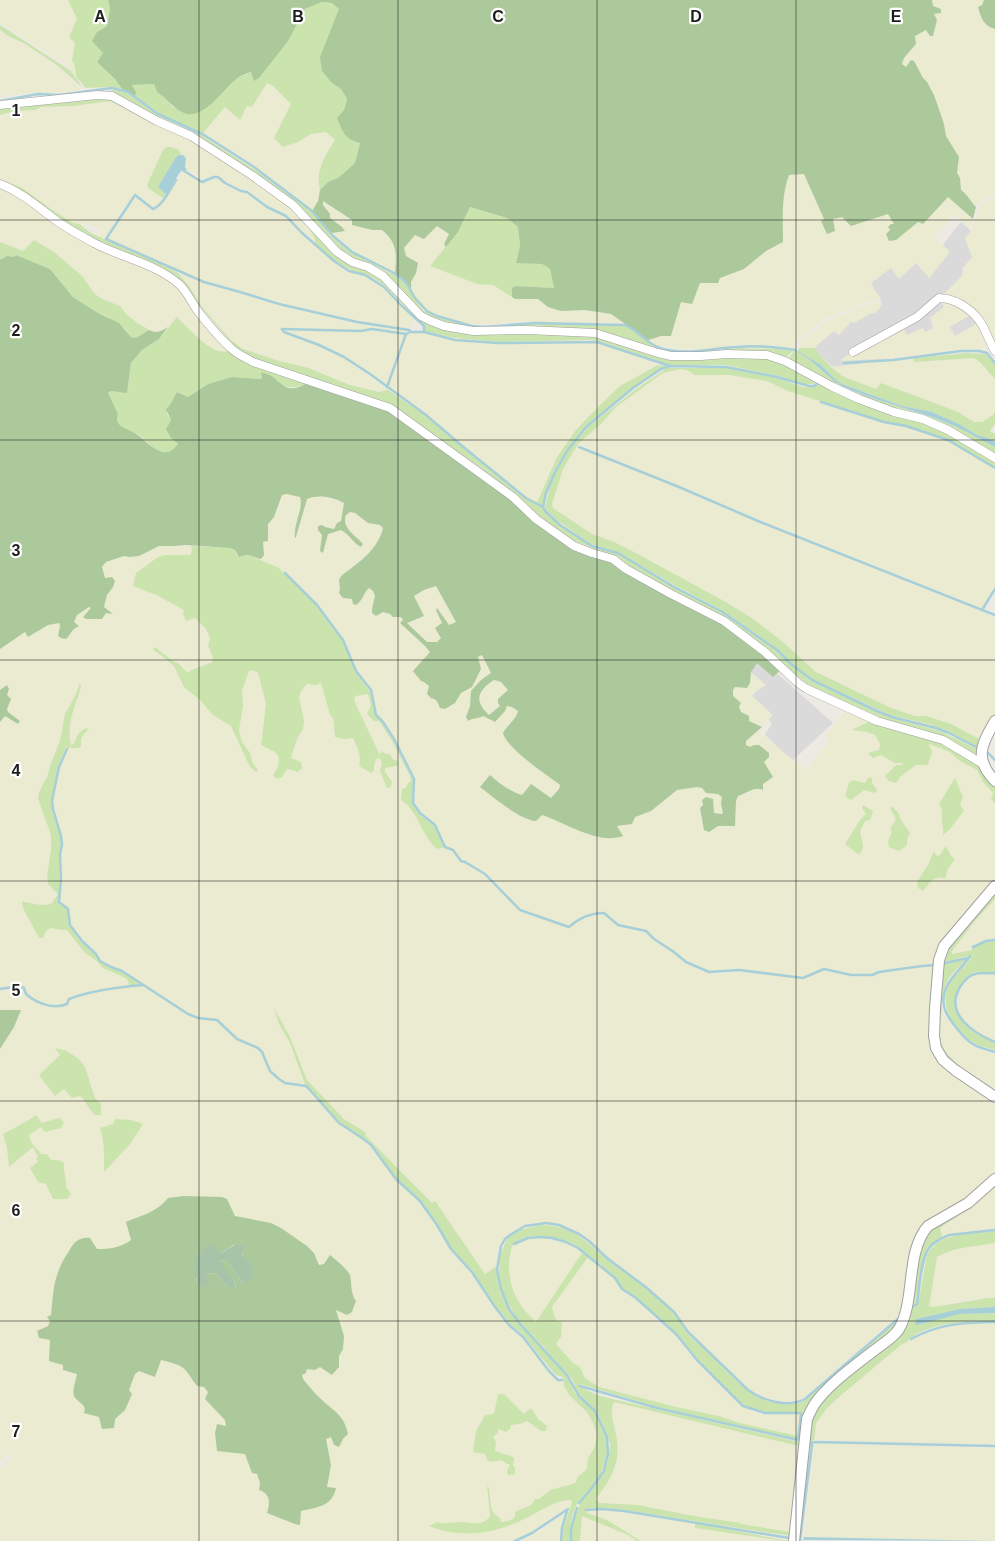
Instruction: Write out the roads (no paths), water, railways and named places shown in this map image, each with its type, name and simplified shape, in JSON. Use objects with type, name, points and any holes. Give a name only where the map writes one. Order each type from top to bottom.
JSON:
[{"type":"street","points":[[0,105],[97,95],[112,96],[157,121],[191,136],[253,176],[293,205],[337,252],[352,262],[368,267],[383,276],[421,316],[444,326],[474,331],[519,330],[595,333],[671,356],[767,354],[859,399],[948,430],[995,458]]},
{"type":"street","points":[[0,184],[18,192],[56,220],[95,244],[114,253],[147,264],[178,283],[185,290],[197,310],[232,350],[253,362],[390,408],[513,497],[536,519],[574,546],[613,559],[626,569],[724,621],[759,647],[807,689],[877,721],[943,740],[982,764]]},
{"type":"street","points":[[853,352],[917,317],[939,298],[946,298],[956,300],[979,320],[995,352]]},
{"type":"street","points":[[995,722],[986,738],[981,753],[982,764],[995,782]]},
{"type":"street","points":[[995,886],[944,946],[939,960],[934,1036],[936,1048],[943,1060],[995,1097]]},
{"type":"street","points":[[794,1541],[808,1419],[813,1406],[822,1394],[891,1338],[899,1329],[905,1313],[914,1262],[923,1232],[928,1226],[968,1204],[995,1179]]},
{"type":"water","points":[[179,155],[183,155],[186,158],[185,167],[187,170],[181,170],[167,195],[158,187]]},
{"type":"water","points":[[795,350],[821,365],[842,384],[902,406],[932,412],[959,424],[977,435],[988,438],[995,442],[995,447],[957,427],[932,417],[843,387]]},
{"type":"water","points":[[995,1307],[995,1313],[960,1314],[915,1324],[916,1319],[960,1309]]},
{"type":"water","points":[[804,1537],[995,1541],[803,1540]]},
{"type":"waterway","points":[[0,101],[38,94],[59,95],[112,88],[128,92],[158,114],[204,135],[254,167],[312,211],[333,236],[352,252],[402,279],[427,311],[437,316],[472,326],[484,327],[534,323],[625,325],[655,346],[679,351],[751,346],[795,350]]},
{"type":"waterway","points":[[179,172],[181,169],[202,182],[218,177],[225,183],[247,192],[267,207],[286,216],[334,261],[349,271],[365,275],[384,287],[424,326],[424,332]]},
{"type":"waterway","points":[[176,180],[164,200],[153,209],[135,195],[106,239],[204,282],[279,304],[357,322],[409,330],[411,332],[424,332],[455,340],[498,343],[597,342],[670,366]]},
{"type":"waterway","points":[[282,329],[284,332],[344,357],[370,374],[426,415],[526,498],[543,507]]},
{"type":"waterway","points":[[282,329],[361,331],[372,329],[406,334],[410,332]]},
{"type":"waterway","points":[[387,387],[406,334]]},
{"type":"waterway","points":[[844,363],[893,360],[961,351],[987,353],[995,363]]},
{"type":"waterway","points":[[818,383],[814,386],[809,386],[777,377],[726,367],[670,366],[661,369],[633,388],[586,427],[567,451],[555,472],[546,493],[543,507],[560,525],[592,546],[618,553],[674,587],[721,611],[777,650],[792,665],[812,680],[877,711],[892,717],[936,728],[978,748]]},
{"type":"waterway","points":[[821,402],[948,440],[995,468]]},
{"type":"waterway","points":[[579,447],[758,521],[995,615]]},
{"type":"waterway","points":[[285,573],[317,605],[343,640],[356,671],[371,690],[376,715],[394,739],[414,779],[413,803],[420,813],[435,825],[445,847],[453,850],[461,861],[485,874],[520,910],[569,927],[585,917],[604,913],[618,925],[646,931],[686,962],[709,972],[739,970],[803,978],[824,969],[851,975],[872,975],[879,972],[936,965]]},
{"type":"waterway","points":[[982,610],[995,589]]},
{"type":"waterway","points":[[67,749],[59,767],[52,801],[62,845],[60,854],[61,879],[59,902],[68,909],[70,925],[82,941],[96,954],[100,961],[122,971],[188,1014],[198,1018],[217,1020],[237,1039],[258,1048],[262,1052],[270,1071],[279,1079],[285,1083],[306,1086],[339,1123],[371,1145],[396,1179],[420,1201],[451,1249],[472,1272],[509,1325],[523,1337],[549,1371],[558,1380],[562,1380]]},
{"type":"waterway","points":[[988,753],[995,760]]},
{"type":"waterway","points":[[973,947],[986,941],[995,940]]},
{"type":"waterway","points":[[970,956],[947,986],[943,999],[945,1010],[951,1021],[971,1043],[995,1052]]},
{"type":"waterway","points":[[945,963],[968,958]]},
{"type":"waterway","points":[[995,973],[977,973],[969,977],[960,987],[956,997],[958,1014],[963,1021],[970,1028],[995,1042]]},
{"type":"waterway","points":[[0,989],[19,986],[24,988],[26,994],[45,1005],[62,1006],[67,1004],[69,999],[87,993],[143,985]]},
{"type":"waterway","points":[[579,1503],[604,1471],[608,1454],[607,1437],[595,1411],[579,1396],[567,1375],[520,1324],[509,1309],[501,1289],[497,1270],[501,1246],[505,1239],[525,1226],[546,1223],[559,1225],[589,1241],[607,1258],[647,1288],[674,1312],[688,1332],[748,1390],[776,1402],[791,1403],[805,1399],[899,1318]]},
{"type":"waterway","points":[[911,1308],[917,1304],[924,1259],[933,1244],[949,1235],[995,1230]]},
{"type":"waterway","points":[[514,1244],[528,1238],[540,1237],[566,1242],[578,1248],[615,1278],[622,1289],[636,1298],[676,1334],[697,1360],[743,1406],[765,1413],[801,1413],[798,1440],[657,1408],[580,1386]]},
{"type":"waterway","points":[[911,1339],[941,1327],[995,1322]]},
{"type":"waterway","points":[[800,1540],[812,1445],[810,1443],[995,1446]]},
{"type":"waterway","points":[[571,1541],[571,1529],[577,1508]]},
{"type":"waterway","points":[[515,1541],[532,1533],[568,1509]]},
{"type":"waterway","points":[[586,1510],[624,1511],[789,1538]]},
{"type":"waterway","points":[[561,1541],[562,1528],[567,1511]]}]
